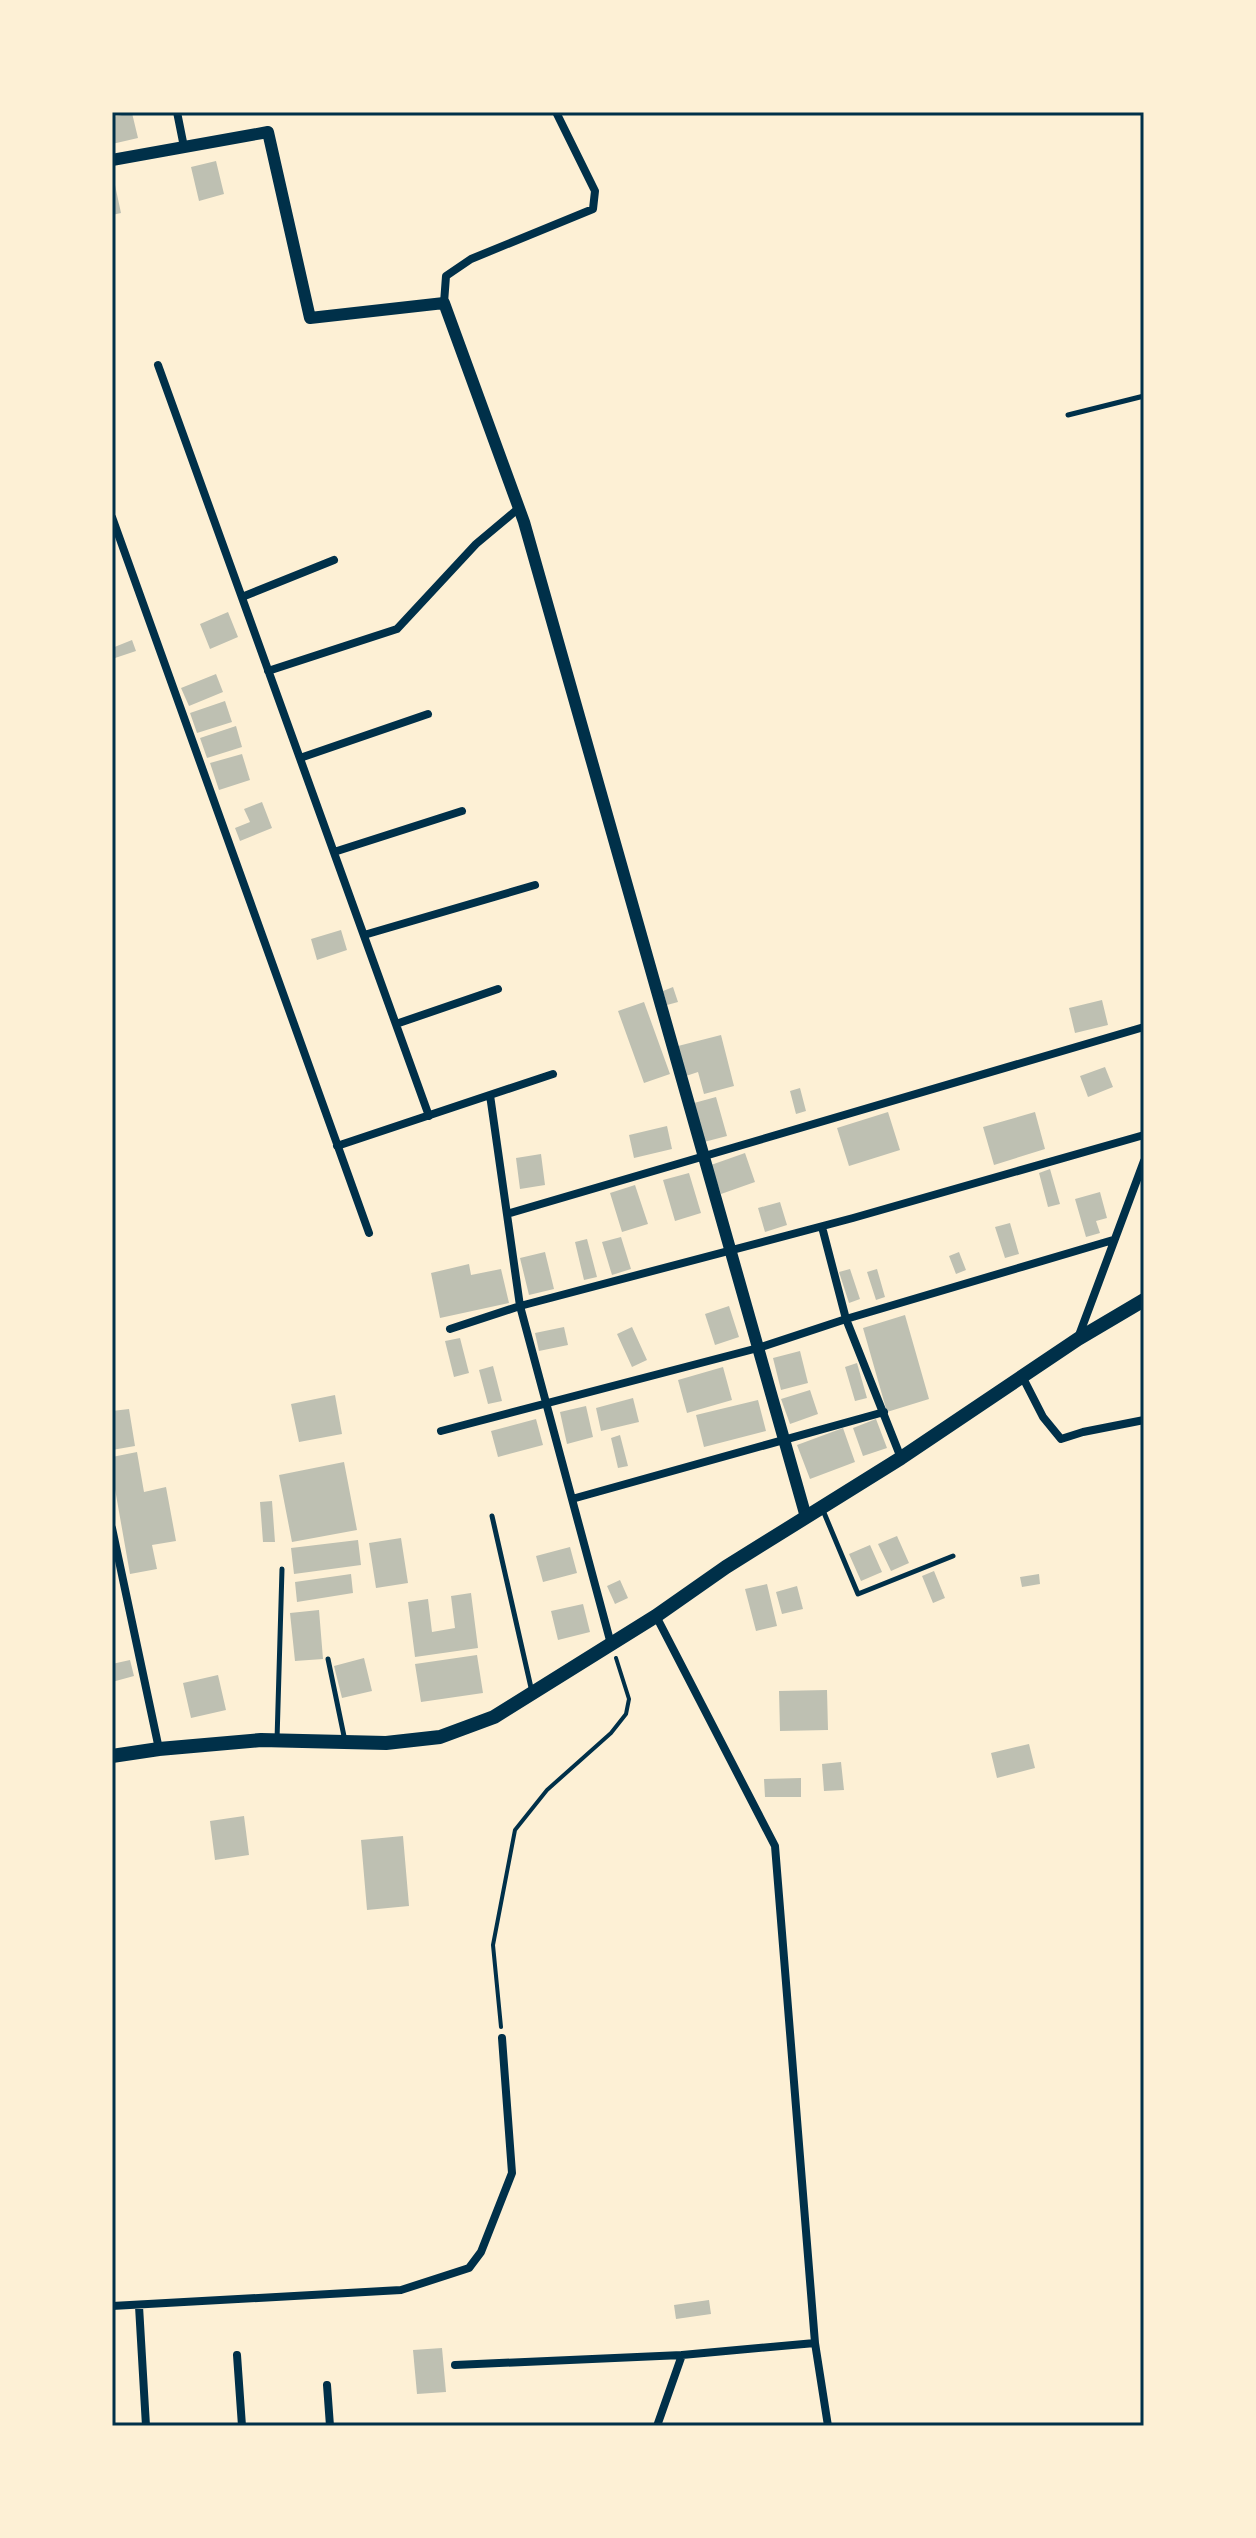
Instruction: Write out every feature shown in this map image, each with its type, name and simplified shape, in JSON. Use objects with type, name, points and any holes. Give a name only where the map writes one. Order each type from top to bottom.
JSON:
[{"type":"main road","points":[[112,1756],[159,1749],[277,1741],[386,1743],[440,1737],[494,1717],[901,1458],[1078,1339],[1144,1300]]},
{"type":"street","points":[[177,112],[184,147]]},
{"type":"street","points":[[556,112],[595,191],[593,209],[471,259],[446,276],[444,303],[519,508],[806,1517]]},
{"type":"street","points":[[112,160],[268,132],[310,318],[444,303]]},
{"type":"street","points":[[158,365],[429,1116]]},
{"type":"street","points":[[268,671],[397,629],[476,544],[519,508]]},
{"type":"street","points":[[112,517],[369,1233]]},
{"type":"street","points":[[242,597],[334,560]]},
{"type":"street","points":[[300,758],[428,714]]},
{"type":"street","points":[[334,852],[462,811]]},
{"type":"street","points":[[364,935],[535,885]]},
{"type":"street","points":[[396,1024],[498,989]]},
{"type":"street","points":[[507,1214],[1144,1027]]},
{"type":"street","points":[[337,1146],[553,1074]]},
{"type":"street","points":[[490,1095],[520,1306],[611,1644]]},
{"type":"street","points":[[450,1329],[520,1306],[822,1227],[1144,1135]]},
{"type":"street","points":[[1078,1339],[1144,1161]]},
{"type":"street","points":[[822,1227],[846,1319],[901,1458]]},
{"type":"street","points":[[441,1431],[758,1348],[1113,1240]]},
{"type":"street","points":[[1022,1376],[1043,1417],[1061,1439],[1144,1420]]},
{"type":"street","points":[[572,1499],[884,1412]]},
{"type":"street","points":[[112,1528],[159,1749]]},
{"type":"street","points":[[656,1616],[775,1846],[815,2343],[828,2426]]},
{"type":"street","points":[[112,2306],[401,2290],[469,2268],[481,2252],[512,2173],[502,2038]]},
{"type":"street","points":[[139,2306],[146,2426]]},
{"type":"street","points":[[455,2365],[682,2355],[815,2343]]},
{"type":"street","points":[[237,2355],[242,2426]]},
{"type":"street","points":[[657,2426],[682,2355]]},
{"type":"street","points":[[327,2385],[330,2426]]},
{"type":"lane","points":[[1068,415],[1144,396]]},
{"type":"lane","points":[[822,1507],[858,1594],[953,1556]]},
{"type":"lane","points":[[492,1516],[532,1693]]},
{"type":"lane","points":[[277,1741],[282,1569]]},
{"type":"lane","points":[[328,1659],[346,1742]]},
{"type":"path","points":[[502,2038],[493,1945],[515,1830],[547,1790],[611,1733],[626,1714],[629,1699],[611,1644]]},
{"type":"building","points":[[132,113],[138,138],[112,144],[112,117]]},
{"type":"building","points":[[216,161],[224,194],[199,201],[191,167]]},
{"type":"building","points":[[115,185],[121,213],[112,215],[112,186]]},
{"type":"building","points":[[228,612],[238,637],[210,649],[200,624]]},
{"type":"building","points":[[132,640],[136,651],[112,659],[112,648]]},
{"type":"building","points":[[216,674],[223,692],[189,706],[181,688]]},
{"type":"building","points":[[225,701],[232,722],[197,733],[190,713]]},
{"type":"building","points":[[236,726],[242,747],[207,758],[200,738]]},
{"type":"building","points":[[242,754],[250,780],[219,790],[210,763]]},
{"type":"building","points":[[262,802],[272,828],[240,841],[235,828],[250,822],[244,809]]},
{"type":"building","points":[[341,930],[347,950],[317,960],[311,939]]},
{"type":"building","points":[[673,987],[678,1002],[667,1005],[663,991]]},
{"type":"building","points":[[1102,1000],[1108,1025],[1075,1033],[1069,1008]]},
{"type":"building","points":[[644,1002],[670,1074],[644,1083],[618,1011]]},
{"type":"building","points":[[721,1035],[734,1086],[704,1094],[698,1072],[686,1076],[678,1046]]},
{"type":"building","points":[[1105,1067],[1113,1087],[1088,1097],[1080,1076]]},
{"type":"building","points":[[800,1088],[806,1111],[796,1114],[790,1091]]},
{"type":"building","points":[[716,1097],[727,1136],[704,1142],[694,1103]]},
{"type":"building","points":[[888,1112],[900,1150],[849,1166],[837,1128]]},
{"type":"building","points":[[1035,1112],[1045,1149],[994,1165],[983,1127]]},
{"type":"building","points":[[667,1126],[672,1149],[634,1158],[629,1135]]},
{"type":"building","points":[[745,1153],[755,1182],[721,1194],[711,1165]]},
{"type":"building","points":[[541,1154],[545,1185],[520,1189],[516,1158]]},
{"type":"building","points":[[1050,1169],[1060,1204],[1048,1207],[1039,1173]]},
{"type":"building","points":[[689,1173],[701,1213],[675,1221],[663,1180]]},
{"type":"building","points":[[635,1185],[648,1224],[622,1232],[610,1193]]},
{"type":"building","points":[[1100,1192],[1107,1218],[1096,1221],[1100,1233],[1086,1237],[1075,1199]]},
{"type":"building","points":[[780,1202],[787,1225],[765,1232],[758,1208]]},
{"type":"building","points":[[1010,1223],[1019,1254],[1005,1258],[995,1227]]},
{"type":"building","points":[[621,1237],[631,1269],[612,1275],[602,1242]]},
{"type":"building","points":[[587,1239],[597,1277],[584,1280],[575,1242]]},
{"type":"building","points":[[545,1252],[554,1289],[529,1295],[520,1258]]},
{"type":"building","points":[[959,1252],[966,1270],[956,1274],[949,1256]]},
{"type":"building","points":[[469,1264],[471,1275],[501,1269],[509,1303],[440,1318],[431,1273]]},
{"type":"building","points":[[850,1269],[860,1299],[849,1303],[839,1272]]},
{"type":"building","points":[[877,1269],[885,1297],[876,1300],[867,1272]]},
{"type":"building","points":[[729,1306],[739,1337],[715,1345],[705,1314]]},
{"type":"building","points":[[905,1315],[929,1399],[887,1412],[863,1328]]},
{"type":"building","points":[[564,1327],[568,1345],[539,1351],[535,1333]]},
{"type":"building","points":[[632,1327],[647,1360],[632,1367],[617,1334]]},
{"type":"building","points":[[460,1338],[469,1373],[454,1377],[445,1341]]},
{"type":"building","points":[[800,1351],[808,1383],[781,1390],[773,1358]]},
{"type":"building","points":[[857,1363],[867,1398],[855,1401],[845,1367]]},
{"type":"building","points":[[493,1366],[502,1401],[488,1404],[479,1370]]},
{"type":"building","points":[[723,1367],[732,1400],[687,1413],[678,1380]]},
{"type":"building","points":[[810,1390],[818,1414],[790,1424],[781,1399]]},
{"type":"building","points":[[335,1395],[342,1434],[299,1442],[291,1404]]},
{"type":"building","points":[[633,1398],[639,1422],[601,1431],[596,1408]]},
{"type":"building","points":[[758,1400],[766,1431],[704,1447],[696,1415]]},
{"type":"building","points":[[586,1406],[593,1437],[567,1444],[560,1412]]},
{"type":"building","points":[[129,1409],[135,1446],[112,1450],[112,1411]]},
{"type":"building","points":[[536,1419],[543,1445],[498,1457],[491,1431]]},
{"type":"building","points":[[876,1419],[887,1448],[863,1456],[853,1428]]},
{"type":"building","points":[[843,1428],[855,1462],[810,1479],[797,1445]]},
{"type":"building","points":[[620,1435],[628,1466],[618,1468],[611,1438]]},
{"type":"building","points":[[137,1452],[144,1492],[166,1487],[176,1541],[152,1545],[157,1569],[130,1574],[112,1457]]},
{"type":"building","points":[[344,1462],[357,1530],[292,1542],[279,1475]]},
{"type":"building","points":[[272,1501],[275,1542],[263,1542],[260,1502]]},
{"type":"building","points":[[897,1536],[909,1563],[891,1571],[878,1544]]},
{"type":"building","points":[[401,1538],[408,1583],[376,1588],[369,1543]]},
{"type":"building","points":[[358,1540],[361,1565],[294,1574],[291,1548]]},
{"type":"building","points":[[870,1545],[882,1572],[861,1581],[849,1554]]},
{"type":"building","points":[[570,1547],[577,1573],[543,1582],[536,1556]]},
{"type":"building","points":[[934,1571],[945,1598],[933,1603],[922,1576]]},
{"type":"building","points":[[351,1574],[353,1593],[297,1602],[295,1582]]},
{"type":"building","points":[[1039,1574],[1040,1584],[1022,1587],[1020,1577]]},
{"type":"building","points":[[620,1580],[628,1598],[615,1604],[607,1586]]},
{"type":"building","points":[[767,1584],[777,1626],[756,1631],[745,1589]]},
{"type":"building","points":[[797,1586],[803,1609],[782,1614],[776,1592]]},
{"type":"building","points":[[471,1593],[478,1648],[415,1657],[408,1602],[428,1599],[432,1632],[455,1628],[451,1596]]},
{"type":"building","points":[[583,1604],[590,1632],[558,1640],[551,1611]]},
{"type":"building","points":[[319,1610],[323,1659],[295,1661],[290,1613]]},
{"type":"building","points":[[477,1655],[483,1693],[421,1702],[415,1664]]},
{"type":"building","points":[[364,1658],[372,1691],[342,1698],[334,1666]]},
{"type":"building","points":[[130,1660],[134,1676],[112,1682],[112,1664]]},
{"type":"building","points":[[218,1675],[226,1710],[191,1718],[183,1683]]},
{"type":"building","points":[[827,1690],[828,1730],[780,1731],[779,1691]]},
{"type":"building","points":[[1029,1744],[1035,1768],[997,1778],[991,1753]]},
{"type":"building","points":[[841,1762],[844,1790],[824,1791],[822,1764]]},
{"type":"building","points":[[801,1778],[801,1797],[765,1797],[764,1779]]},
{"type":"building","points":[[244,1816],[249,1855],[215,1860],[210,1821]]},
{"type":"building","points":[[403,1836],[409,1906],[367,1910],[361,1840]]},
{"type":"building","points":[[709,2300],[711,2314],[676,2319],[674,2305]]},
{"type":"building","points":[[442,2348],[446,2392],[417,2394],[413,2350]]}]
